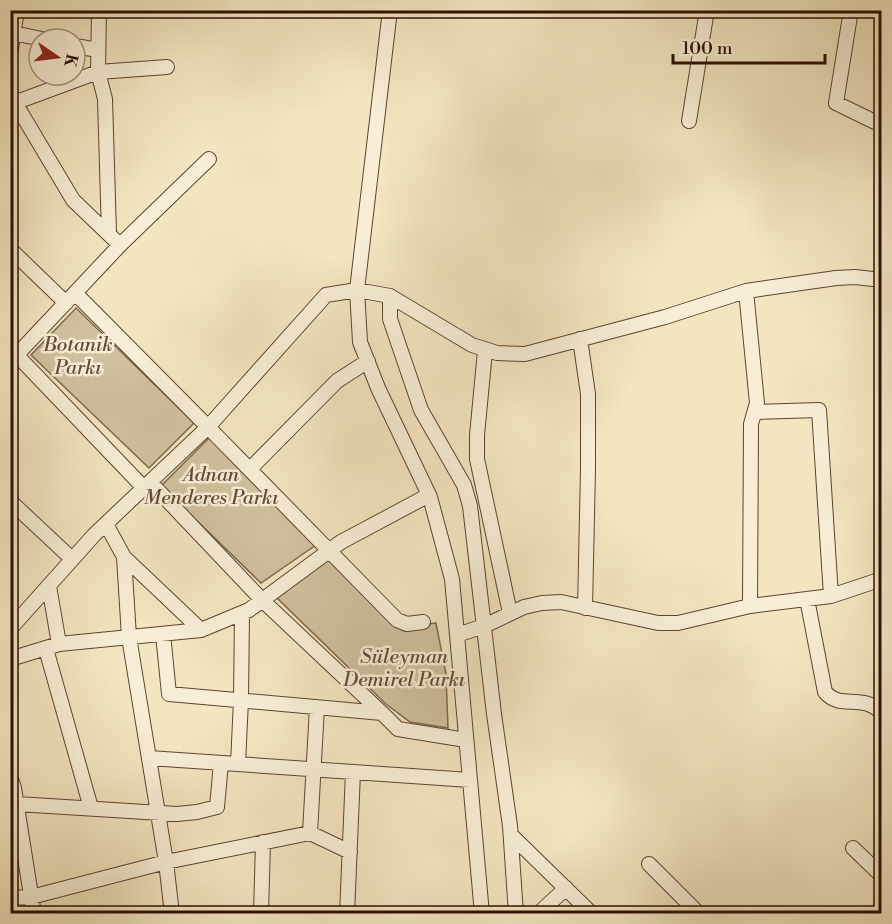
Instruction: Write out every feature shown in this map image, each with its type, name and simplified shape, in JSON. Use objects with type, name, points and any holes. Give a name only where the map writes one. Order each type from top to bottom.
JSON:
[{"type":"street","points":[[10,55],[17,10]]},
{"type":"street","points":[[99,10],[98,72],[105,99],[109,234]]},
{"type":"street","points":[[390,10],[357,290],[360,342],[429,495],[452,579],[482,914]]},
{"type":"street","points":[[689,121],[706,10]]},
{"type":"street","points":[[851,10],[837,103],[874,122]]},
{"type":"street","points":[[13,33],[27,36]]},
{"type":"street","points":[[87,49],[98,51]]},
{"type":"street","points":[[120,245],[74,200],[12,99],[98,72],[167,67]]},
{"type":"street","points":[[208,159],[13,355],[262,600],[398,729],[466,740]]},
{"type":"street","points":[[10,249],[71,298],[207,427],[398,620],[406,624],[423,622]]},
{"type":"street","points":[[10,629],[106,525],[207,427],[326,295],[357,290],[390,296],[485,351],[510,355],[525,354],[665,316],[746,291],[836,278],[855,277],[882,280]]},
{"type":"street","points":[[746,291],[758,403],[751,424],[750,606]]},
{"type":"street","points":[[390,296],[390,319],[421,410],[464,485],[470,506],[494,714],[511,835],[516,914]]},
{"type":"street","points":[[580,339],[588,394],[585,608]]},
{"type":"street","points":[[485,351],[477,459],[510,613]]},
{"type":"street","points":[[249,470],[337,381],[368,361]]},
{"type":"street","points":[[756,412],[819,410],[831,596]]},
{"type":"street","points":[[452,467],[477,459]]},
{"type":"street","points":[[10,659],[52,646],[201,630],[242,613],[341,542],[429,495]]},
{"type":"street","points":[[10,501],[72,560]]},
{"type":"street","points":[[106,525],[124,556],[201,630]]},
{"type":"street","points":[[124,556],[129,637],[166,862],[172,914]]},
{"type":"street","points":[[457,635],[484,626],[532,604],[552,602],[668,623],[688,621],[750,606],[831,596],[882,579]]},
{"type":"street","points":[[49,586],[52,646],[91,808]]},
{"type":"street","points":[[807,599],[825,692],[837,701],[865,702],[882,713]]},
{"type":"street","points":[[238,764],[242,613]]},
{"type":"street","points":[[163,634],[169,694],[381,713]]},
{"type":"street","points":[[310,833],[317,707]]},
{"type":"street","points":[[149,758],[470,780]]},
{"type":"street","points":[[17,804],[177,814],[197,812],[217,807],[221,763]]},
{"type":"street","points":[[347,914],[353,772]]},
{"type":"street","points":[[10,776],[17,804],[16,845],[34,914]]},
{"type":"street","points":[[10,898],[31,897],[166,862],[310,833],[350,852]]},
{"type":"street","points":[[511,835],[592,914]]},
{"type":"street","points":[[261,914],[263,842]]},
{"type":"street","points":[[853,848],[882,876]]},
{"type":"street","points":[[649,864],[699,914]]},
{"type":"street","points":[[538,914],[566,888]]},
{"type":"green space","name":"Botanik Parkı","points":[[76,308],[194,423],[149,468],[31,355]]},
{"type":"green space","name":"Adnan Menderes Parkı","points":[[212,435],[316,545],[261,583],[161,486]]},
{"type":"green space","name":"Süleyman Demirel Parkı","points":[[330,558],[398,628],[436,623],[446,674],[448,728],[410,722],[386,704],[276,597]]}]
